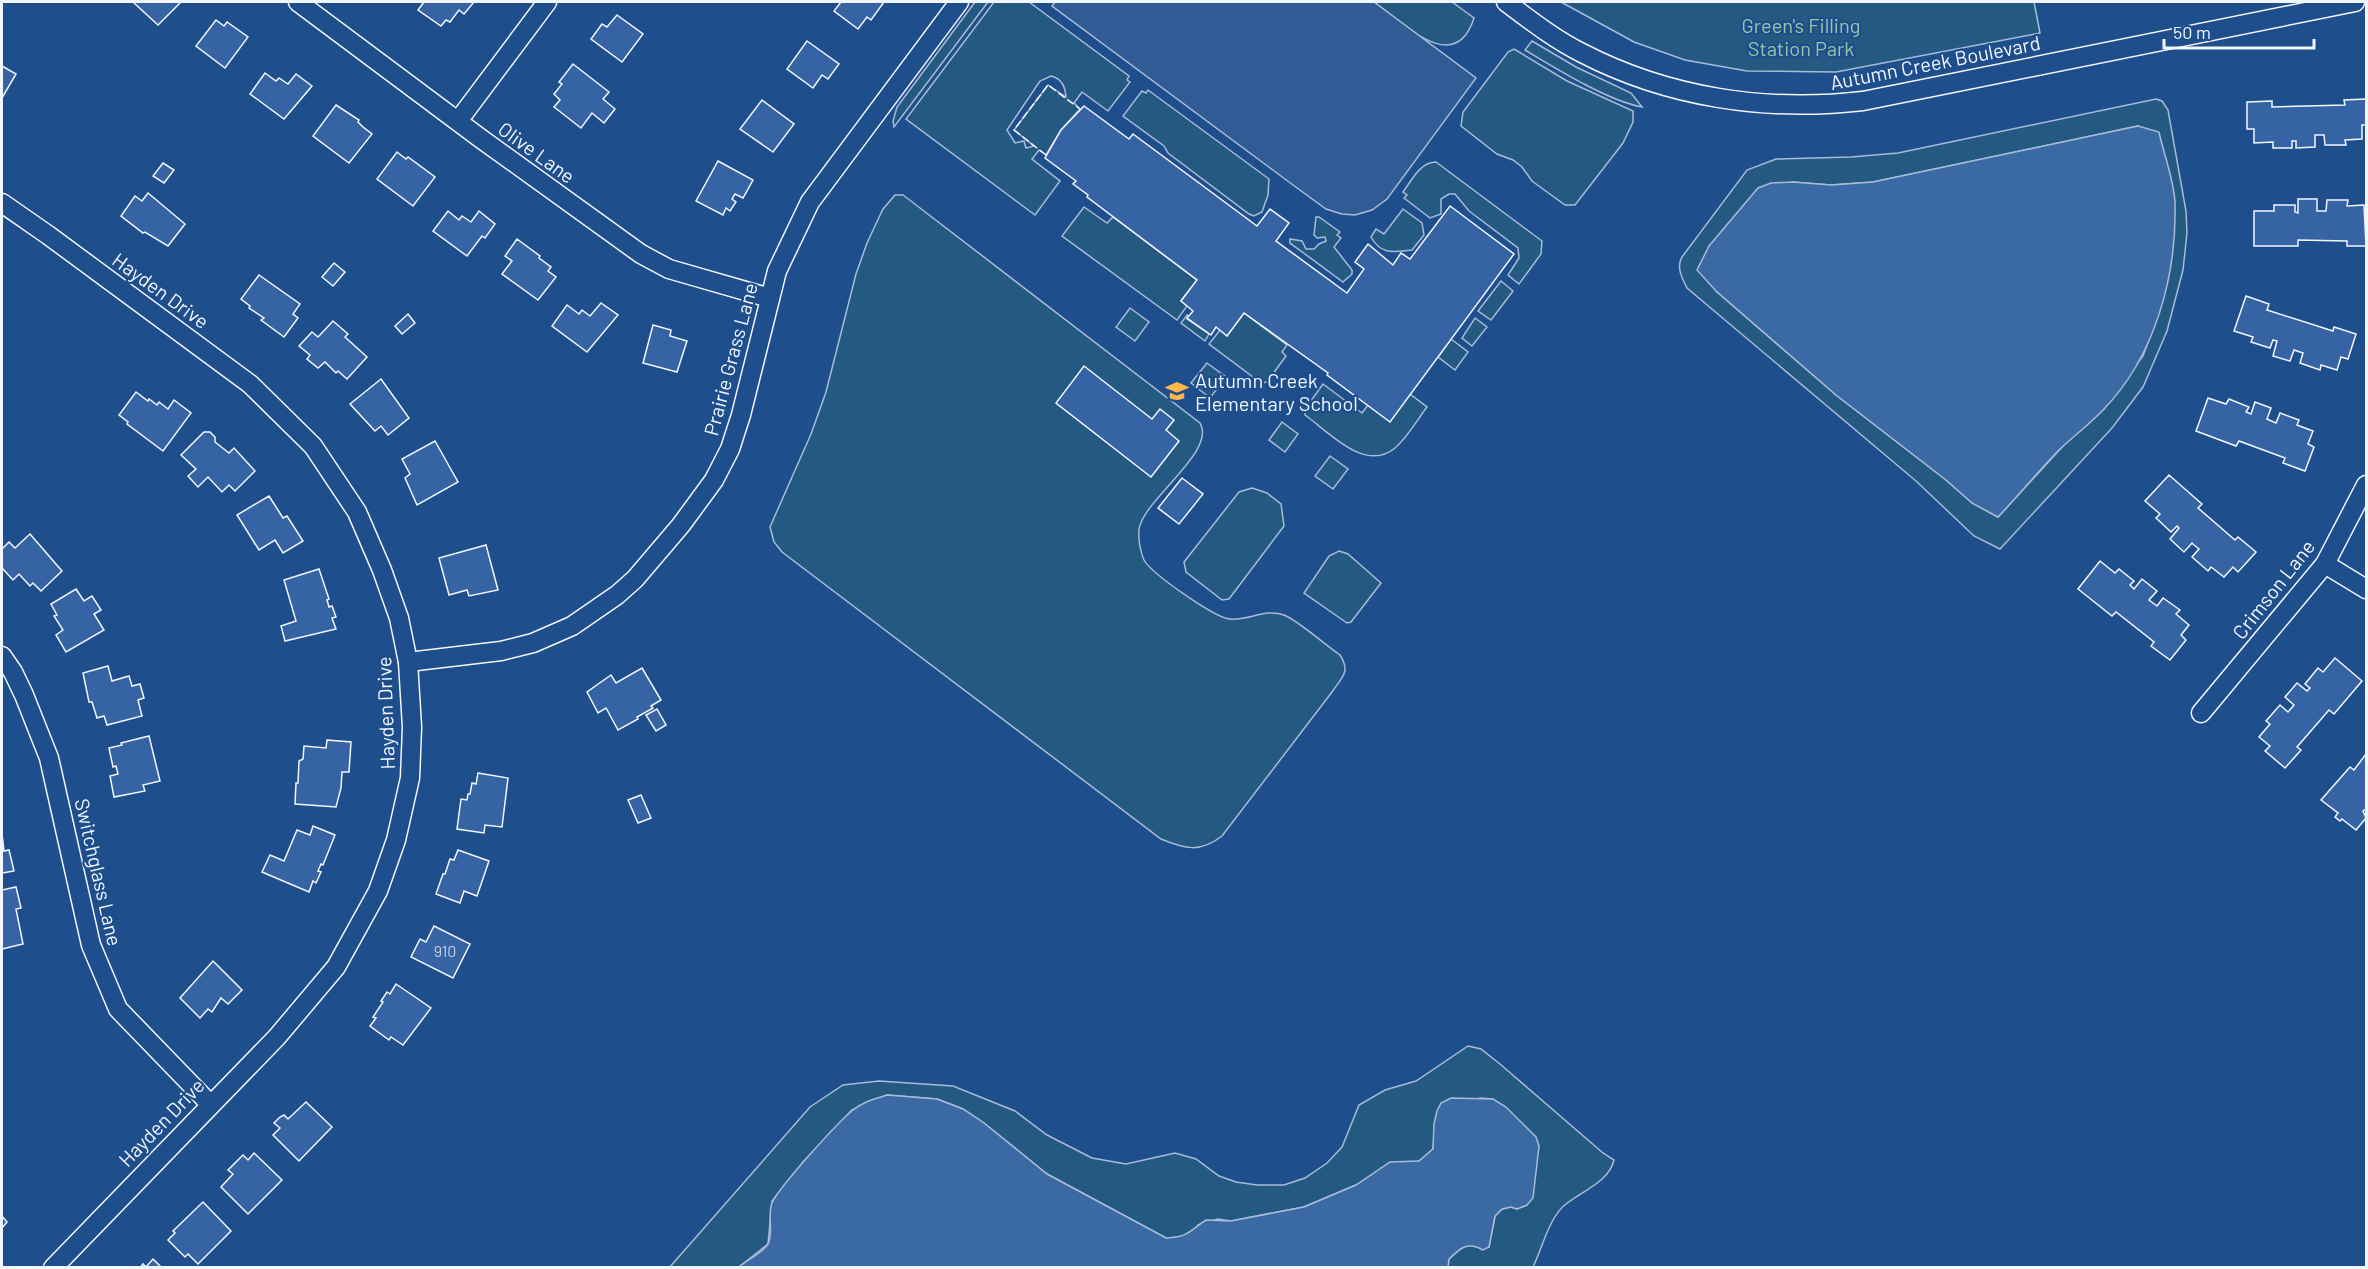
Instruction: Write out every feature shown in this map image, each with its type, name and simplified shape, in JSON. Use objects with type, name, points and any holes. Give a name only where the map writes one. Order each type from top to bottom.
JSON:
[{"type":"street","name":"Olive Lane","points":[[298,2],[640,255],[669,269],[770,298]]},
{"type":"street","points":[[458,121],[548,2]]},
{"type":"street","name":"Prairie Grass Lane","points":[[408,662],[474,656],[533,643],[572,626],[596,611],[634,579],[681,525],[714,480],[730,449],[741,416],[777,271],[810,202],[959,2]]},
{"type":"street","name":"Autumn Creek Boulevard","points":[[1506,2],[1582,53],[1645,81],[1694,94],[1785,105],[1825,105],[1863,101],[2355,2]]},
{"type":"street","name":"Hayden Drive","points":[[2,203],[250,384],[313,446],[357,512],[399,618],[408,662],[412,727],[410,778],[396,840],[378,891],[336,967],[277,1037],[53,1268]]},
{"type":"street","name":"Crimson Lane","points":[[2201,713],[2325,564],[2367,485]]},
{"type":"street","points":[[2325,564],[2367,589]]},
{"type":"street","name":"Switchglass Lane","points":[[2,656],[24,695],[50,758],[90,945],[118,1009],[210,1104]]},
{"type":"green space","points":[[975,2],[988,2],[894,127],[893,121],[897,107]]},
{"type":"green space","points":[[994,2],[1029,2],[1129,76],[1127,80],[1130,82],[1108,111],[1082,92],[1074,103],[1080,109],[1061,130],[1046,155],[1039,150],[1032,159],[1060,181],[1035,215],[906,119]],"holes":[[[1051,76],[1062,84],[1066,97],[1048,85],[1014,130],[1034,146],[1026,148],[1024,141],[1015,143],[1007,130],[1040,81]]]},
{"type":"green space","points":[[1374,2],[1452,2],[1474,18],[1465,35],[1454,44],[1441,45],[1413,32]]},
{"type":"green space","name":"Green's Filling Station Park","points":[[1561,2],[2034,2],[2040,33],[1836,72],[1747,71],[1685,60],[1634,42]]},
{"type":"green space","points":[[1532,41],[1576,67],[1631,93],[1642,107],[1628,104],[1598,91],[1525,50]]},
{"type":"green space","points":[[1514,49],[1567,81],[1633,111],[1633,122],[1623,143],[1575,205],[1565,205],[1532,181],[1522,167],[1513,160],[1497,154],[1461,126],[1463,112],[1508,52]]},
{"type":"green space","points":[[1148,90],[1269,179],[1268,195],[1262,212],[1254,216],[1249,214],[1123,116],[1142,91],[1146,93]]},
{"type":"green space","points":[[2156,99],[2162,101],[2168,110],[2186,211],[2187,233],[2183,270],[2167,331],[2143,387],[2112,428],[2000,549],[1974,536],[1916,481],[1687,288],[1680,272],[1682,257],[1747,170],[1776,159],[1898,153]],"holes":[[[2138,126],[2173,245],[2165,288],[2143,356],[2104,409],[2064,445],[1998,517],[1972,503],[1946,480],[1836,395],[1716,291],[1709,246],[1726,229],[1793,182],[1831,185],[1873,182]]]},
{"type":"green space","points":[[1436,162],[1542,241],[1541,254],[1519,284],[1508,275],[1519,258],[1518,248],[1469,211],[1455,194],[1449,194],[1441,199],[1441,214],[1430,218],[1404,198],[1407,195],[1403,192],[1417,172],[1425,165]]},
{"type":"green space","points":[[895,195],[903,195],[1200,423],[1202,434],[1198,447],[1153,504],[1139,529],[1141,553],[1149,567],[1184,594],[1222,617],[1237,619],[1270,613],[1284,615],[1297,622],[1340,655],[1343,661],[1345,670],[1339,682],[1222,836],[1207,845],[1192,848],[1161,839],[782,552],[774,542],[770,527],[811,434],[826,392],[856,274],[883,209]]},
{"type":"green space","points":[[1084,207],[1107,223],[1113,217],[1197,280],[1181,301],[1187,306],[1177,320],[1062,236]]},
{"type":"green space","points":[[1403,209],[1422,223],[1424,235],[1412,250],[1393,252],[1383,250],[1371,237],[1376,229],[1384,234]]},
{"type":"green space","points":[[1316,217],[1340,232],[1337,235],[1341,238],[1334,247],[1352,270],[1352,274],[1343,282],[1290,243],[1290,239],[1302,241],[1306,249],[1314,249],[1326,241],[1325,237],[1317,238],[1314,235]]},
{"type":"green space","points":[[1501,281],[1513,291],[1491,320],[1478,311]]},
{"type":"green space","points":[[1130,308],[1149,322],[1135,341],[1116,327]]},
{"type":"green space","points":[[1244,313],[1287,345],[1282,352],[1286,356],[1267,382],[1261,383],[1209,344],[1220,330],[1227,336]]},
{"type":"green space","points":[[1187,315],[1189,316],[1187,319],[1209,334],[1205,341],[1181,323]]},
{"type":"green space","points":[[1475,318],[1487,327],[1472,346],[1462,338]]},
{"type":"green space","points":[[1451,339],[1468,352],[1455,370],[1438,357]]},
{"type":"green space","points":[[1207,363],[1226,377],[1210,398],[1191,383]]},
{"type":"green space","points":[[1323,384],[1362,413],[1368,405],[1410,394],[1427,407],[1400,444],[1384,454],[1372,456],[1360,453],[1336,440],[1305,415],[1305,409]]},
{"type":"green space","points":[[1282,422],[1298,434],[1285,452],[1269,440]]},
{"type":"green space","points":[[1330,456],[1348,469],[1333,489],[1315,476]]},
{"type":"green space","points":[[1252,488],[1267,493],[1281,504],[1284,526],[1229,599],[1222,600],[1186,572],[1184,562],[1239,492]]},
{"type":"green space","points":[[1339,551],[1348,554],[1381,583],[1351,622],[1347,623],[1304,593],[1329,556]]},
{"type":"green space","points":[[1468,1046],[1481,1049],[1614,1160],[1611,1168],[1601,1180],[1560,1210],[1550,1225],[1533,1267],[1448,1267],[1449,1259],[1465,1245],[1489,1247],[1495,1216],[1502,1209],[1511,1207],[1517,1209],[1527,1205],[1539,1146],[1493,1099],[1480,1098],[1434,1138],[1433,1149],[1419,1161],[1381,1168],[1373,1176],[1356,1185],[1304,1207],[1231,1221],[1218,1219],[1198,1225],[1192,1233],[1166,1238],[1047,1174],[963,1109],[937,1099],[887,1095],[852,1110],[803,1162],[772,1201],[768,1244],[739,1267],[669,1268],[810,1107],[843,1085],[879,1081],[953,1086],[1015,1111],[1047,1135],[1092,1158],[1126,1164],[1175,1153],[1196,1159],[1219,1176],[1236,1182],[1284,1185],[1305,1178],[1327,1163],[1342,1147],[1359,1105],[1385,1090],[1416,1081]]},
{"type":"shaded area","points":[[1055,2],[1374,2],[1476,78],[1387,199],[1372,210],[1355,215],[1342,214],[1326,209],[1293,185],[1052,6]]},
{"type":"shaded area","points":[[2138,126],[2159,132],[2174,194],[2175,230],[2172,258],[2159,314],[2149,340],[2121,389],[2098,416],[2056,453],[1998,517],[1972,503],[1946,480],[1836,395],[1716,291],[1697,270],[1709,246],[1758,188],[1771,183],[1831,185],[1873,182]]},
{"type":"shaded area","points":[[887,1095],[937,1099],[963,1109],[1047,1174],[1166,1238],[1184,1235],[1206,1220],[1231,1221],[1304,1207],[1356,1185],[1390,1162],[1419,1161],[1433,1149],[1437,1111],[1441,1103],[1451,1098],[1493,1099],[1506,1107],[1536,1137],[1539,1146],[1533,1198],[1527,1205],[1517,1209],[1511,1207],[1502,1209],[1495,1216],[1489,1247],[1483,1250],[1473,1246],[1464,1247],[1449,1259],[1448,1267],[739,1267],[768,1244],[772,1203],[797,1170],[853,1110],[865,1102]]},
{"type":"building","points":[[133,2],[181,2],[158,25]]},
{"type":"building","points":[[424,2],[474,2],[464,14],[459,10],[450,22],[446,20],[441,26],[418,10]]},
{"type":"building","points":[[841,2],[884,2],[871,20],[867,17],[858,29],[834,11]]},
{"type":"building","points":[[617,15],[643,34],[622,62],[591,39],[602,24],[607,27]]},
{"type":"building","points":[[216,20],[224,26],[227,22],[248,37],[225,68],[196,46]]},
{"type":"building","points":[[807,41],[839,64],[828,79],[822,75],[813,88],[787,69]]},
{"type":"building","points":[[573,64],[609,92],[603,99],[615,109],[604,123],[592,113],[581,128],[554,107],[560,100],[554,94],[562,84],[559,82]]},
{"type":"building","points":[[2,66],[16,74],[2,98]]},
{"type":"building","points":[[265,73],[276,81],[279,78],[288,84],[296,74],[312,86],[284,119],[250,94]]},
{"type":"building","points":[[2366,99],[2366,125],[2362,125],[2362,139],[2345,140],[2346,145],[2325,145],[2324,135],[2315,135],[2315,147],[2296,148],[2296,141],[2292,141],[2292,148],[2273,148],[2273,142],[2254,143],[2254,129],[2247,129],[2247,102],[2272,101],[2272,107],[2345,105],[2344,100]]},
{"type":"building","points":[[762,100],[794,124],[773,152],[740,129]]},
{"type":"building","points":[[336,105],[359,120],[358,122],[372,134],[349,163],[313,136]]},
{"type":"building","points":[[1084,106],[1129,139],[1133,134],[1257,226],[1270,209],[1289,223],[1276,241],[1347,293],[1364,269],[1355,262],[1368,244],[1393,265],[1401,253],[1410,259],[1450,206],[1514,254],[1390,422],[1327,375],[1328,373],[1244,313],[1227,336],[1216,327],[1211,335],[1187,318],[1193,311],[1181,301],[1197,280],[1087,197],[1088,195],[1073,184],[1076,181],[1045,158],[1061,130]]},
{"type":"building","points":[[397,152],[406,159],[408,157],[435,177],[413,206],[377,179]]},
{"type":"building","points":[[718,161],[753,180],[743,198],[735,194],[732,199],[736,202],[730,211],[726,208],[723,215],[696,201]]},
{"type":"building","points":[[163,163],[174,170],[164,183],[153,176]]},
{"type":"building","points":[[148,193],[185,224],[168,246],[145,232],[143,233],[121,216],[135,196],[142,201]]},
{"type":"building","points":[[2298,199],[2317,199],[2317,211],[2326,211],[2327,200],[2348,200],[2347,206],[2364,205],[2366,246],[2347,246],[2347,241],[2298,240],[2298,246],[2254,246],[2254,211],[2274,211],[2274,205],[2295,205],[2295,212],[2298,213]]},
{"type":"building","points":[[448,211],[459,220],[462,216],[471,222],[479,211],[495,224],[485,238],[482,236],[467,256],[433,231]]},
{"type":"building","points":[[517,239],[540,256],[539,258],[551,267],[548,271],[556,277],[538,300],[502,274],[512,261],[505,256]]},
{"type":"building","points":[[334,263],[345,272],[333,286],[322,277]]},
{"type":"building","points":[[259,275],[300,304],[293,314],[298,318],[284,337],[261,320],[264,318],[249,308],[250,306],[241,299]]},
{"type":"building","points":[[2246,296],[2269,304],[2267,310],[2333,331],[2334,327],[2356,334],[2348,359],[2341,357],[2337,370],[2321,365],[2320,370],[2300,363],[2303,353],[2294,350],[2290,361],[2273,356],[2277,341],[2273,340],[2270,348],[2251,342],[2253,337],[2234,331]]},
{"type":"building","points":[[601,303],[618,315],[587,352],[552,326],[567,305],[579,314],[582,310],[590,316]]},
{"type":"building","points":[[408,314],[415,323],[402,334],[395,326]]},
{"type":"building","points":[[333,321],[348,334],[345,337],[367,357],[347,379],[338,371],[336,373],[325,362],[318,368],[307,359],[310,355],[299,346],[312,332],[318,337]]},
{"type":"building","points":[[653,325],[671,330],[670,336],[687,341],[677,372],[643,363]]},
{"type":"building","points":[[1084,366],[1152,419],[1160,409],[1174,420],[1166,430],[1179,441],[1151,477],[1056,403]]},
{"type":"building","points":[[381,379],[409,418],[388,435],[381,426],[375,431],[350,404]]},
{"type":"building","points":[[136,392],[148,401],[149,399],[157,405],[159,402],[168,409],[174,400],[191,413],[163,451],[127,424],[128,422],[119,415]]},
{"type":"building","points":[[2208,398],[2226,404],[2229,399],[2249,407],[2246,412],[2251,414],[2255,402],[2271,408],[2267,419],[2276,423],[2280,413],[2299,420],[2297,425],[2313,431],[2308,444],[2314,447],[2305,471],[2283,463],[2285,458],[2239,441],[2236,446],[2196,431]]},
{"type":"building","points":[[204,432],[210,432],[215,437],[215,442],[229,453],[234,448],[255,471],[235,491],[229,485],[222,492],[208,477],[198,487],[188,476],[196,469],[181,455]]},
{"type":"building","points":[[435,441],[458,482],[417,505],[405,478],[410,474],[402,459]]},
{"type":"building","points":[[2169,475],[2202,504],[2198,508],[2235,540],[2238,537],[2256,552],[2238,572],[2233,567],[2224,577],[2211,567],[2208,571],[2192,557],[2199,549],[2192,543],[2184,552],[2170,539],[2179,528],[2177,526],[2171,532],[2156,518],[2160,514],[2145,501]]},
{"type":"building","points":[[1182,478],[1203,494],[1179,524],[1158,508]]},
{"type":"building","points":[[269,496],[283,518],[287,516],[303,541],[283,553],[275,540],[259,550],[237,515]]},
{"type":"building","points":[[30,534],[62,571],[41,591],[33,583],[30,586],[19,574],[13,580],[2,568],[2,549],[9,542],[15,548]]},
{"type":"building","points":[[486,545],[498,590],[469,596],[467,590],[449,595],[439,558]]},
{"type":"building","points":[[2100,561],[2115,573],[2119,569],[2134,581],[2130,585],[2134,589],[2142,579],[2157,591],[2149,600],[2157,606],[2163,598],[2180,610],[2176,614],[2189,625],[2181,635],[2186,640],[2170,660],[2151,646],[2154,642],[2116,612],[2112,616],[2078,589]]},
{"type":"building","points":[[319,569],[329,599],[327,600],[329,607],[332,606],[336,617],[332,618],[336,629],[285,641],[281,626],[296,621],[284,580]]},
{"type":"building","points":[[76,589],[84,601],[92,596],[101,610],[94,614],[104,630],[66,652],[56,635],[63,630],[54,616],[57,615],[51,604]]},
{"type":"building","points":[[2335,658],[2362,681],[2334,714],[2329,710],[2297,747],[2301,750],[2285,768],[2265,751],[2270,746],[2259,737],[2270,724],[2266,721],[2280,705],[2288,712],[2294,705],[2285,697],[2297,683],[2307,691],[2310,688],[2305,684],[2318,668],[2323,672]]},
{"type":"building","points":[[108,666],[112,681],[129,676],[132,686],[140,684],[144,698],[138,700],[142,716],[107,725],[104,716],[97,718],[92,702],[89,702],[83,673]]},
{"type":"building","points":[[642,668],[661,700],[651,706],[653,708],[637,717],[638,719],[618,730],[606,708],[598,713],[587,692],[611,675],[616,683]]},
{"type":"building","points":[[657,709],[666,725],[656,731],[646,715]]},
{"type":"building","points":[[149,736],[160,781],[143,785],[145,791],[114,797],[110,776],[118,774],[116,766],[113,767],[109,748]]},
{"type":"building","points":[[327,740],[351,742],[349,772],[342,772],[336,807],[295,804],[299,761],[303,759],[304,746],[326,748]]},
{"type":"building","points":[[2366,754],[2366,809],[2363,811],[2366,818],[2356,830],[2342,819],[2340,821],[2335,817],[2338,813],[2321,800],[2350,767],[2354,770]]},
{"type":"building","points":[[478,773],[508,778],[502,827],[485,825],[484,833],[457,829],[461,799],[467,800],[472,783],[476,784]]},
{"type":"building","points":[[641,795],[651,818],[638,823],[628,800]]},
{"type":"building","points":[[313,826],[335,835],[323,865],[321,864],[318,871],[321,872],[316,883],[313,881],[309,892],[262,872],[270,855],[284,861],[297,830],[310,835]]},
{"type":"building","points":[[2,834],[4,851],[9,850],[14,871],[2,873]]},
{"type":"building","points":[[458,850],[489,861],[477,896],[464,891],[460,903],[436,894],[450,859],[454,860]]},
{"type":"building","points":[[16,887],[21,908],[16,909],[23,944],[2,949],[2,890]]},
{"type":"building","points":[[434,926],[470,944],[453,978],[411,957],[420,939],[426,942]]},
{"type":"building","points":[[213,961],[242,990],[228,1004],[221,998],[212,1012],[208,1009],[200,1018],[180,998]]},
{"type":"building","points":[[396,984],[431,1008],[403,1045],[391,1037],[389,1040],[370,1026],[376,1018],[373,1017],[383,1002],[381,1001],[387,992],[390,994]]},
{"type":"building","points":[[306,1102],[332,1127],[299,1161],[273,1135],[280,1128],[274,1123],[284,1115],[288,1119]]},
{"type":"building","points":[[254,1153],[282,1180],[248,1214],[221,1187],[233,1174],[228,1170],[243,1155],[248,1160]]},
{"type":"building","points":[[203,1202],[231,1231],[198,1264],[188,1254],[185,1257],[168,1240],[175,1233],[173,1231]]},
{"type":"building","points":[[2,1216],[7,1222],[2,1228]]},
{"type":"building","points":[[153,1259],[162,1268],[140,1268],[143,1264],[146,1267]]},
{"type":"fence","points":[[1046,155],[1014,130],[1048,85],[1080,109]]},
{"type":"place","name":"Autumn Creek Elementary School","points":[[1177,391]]}]
